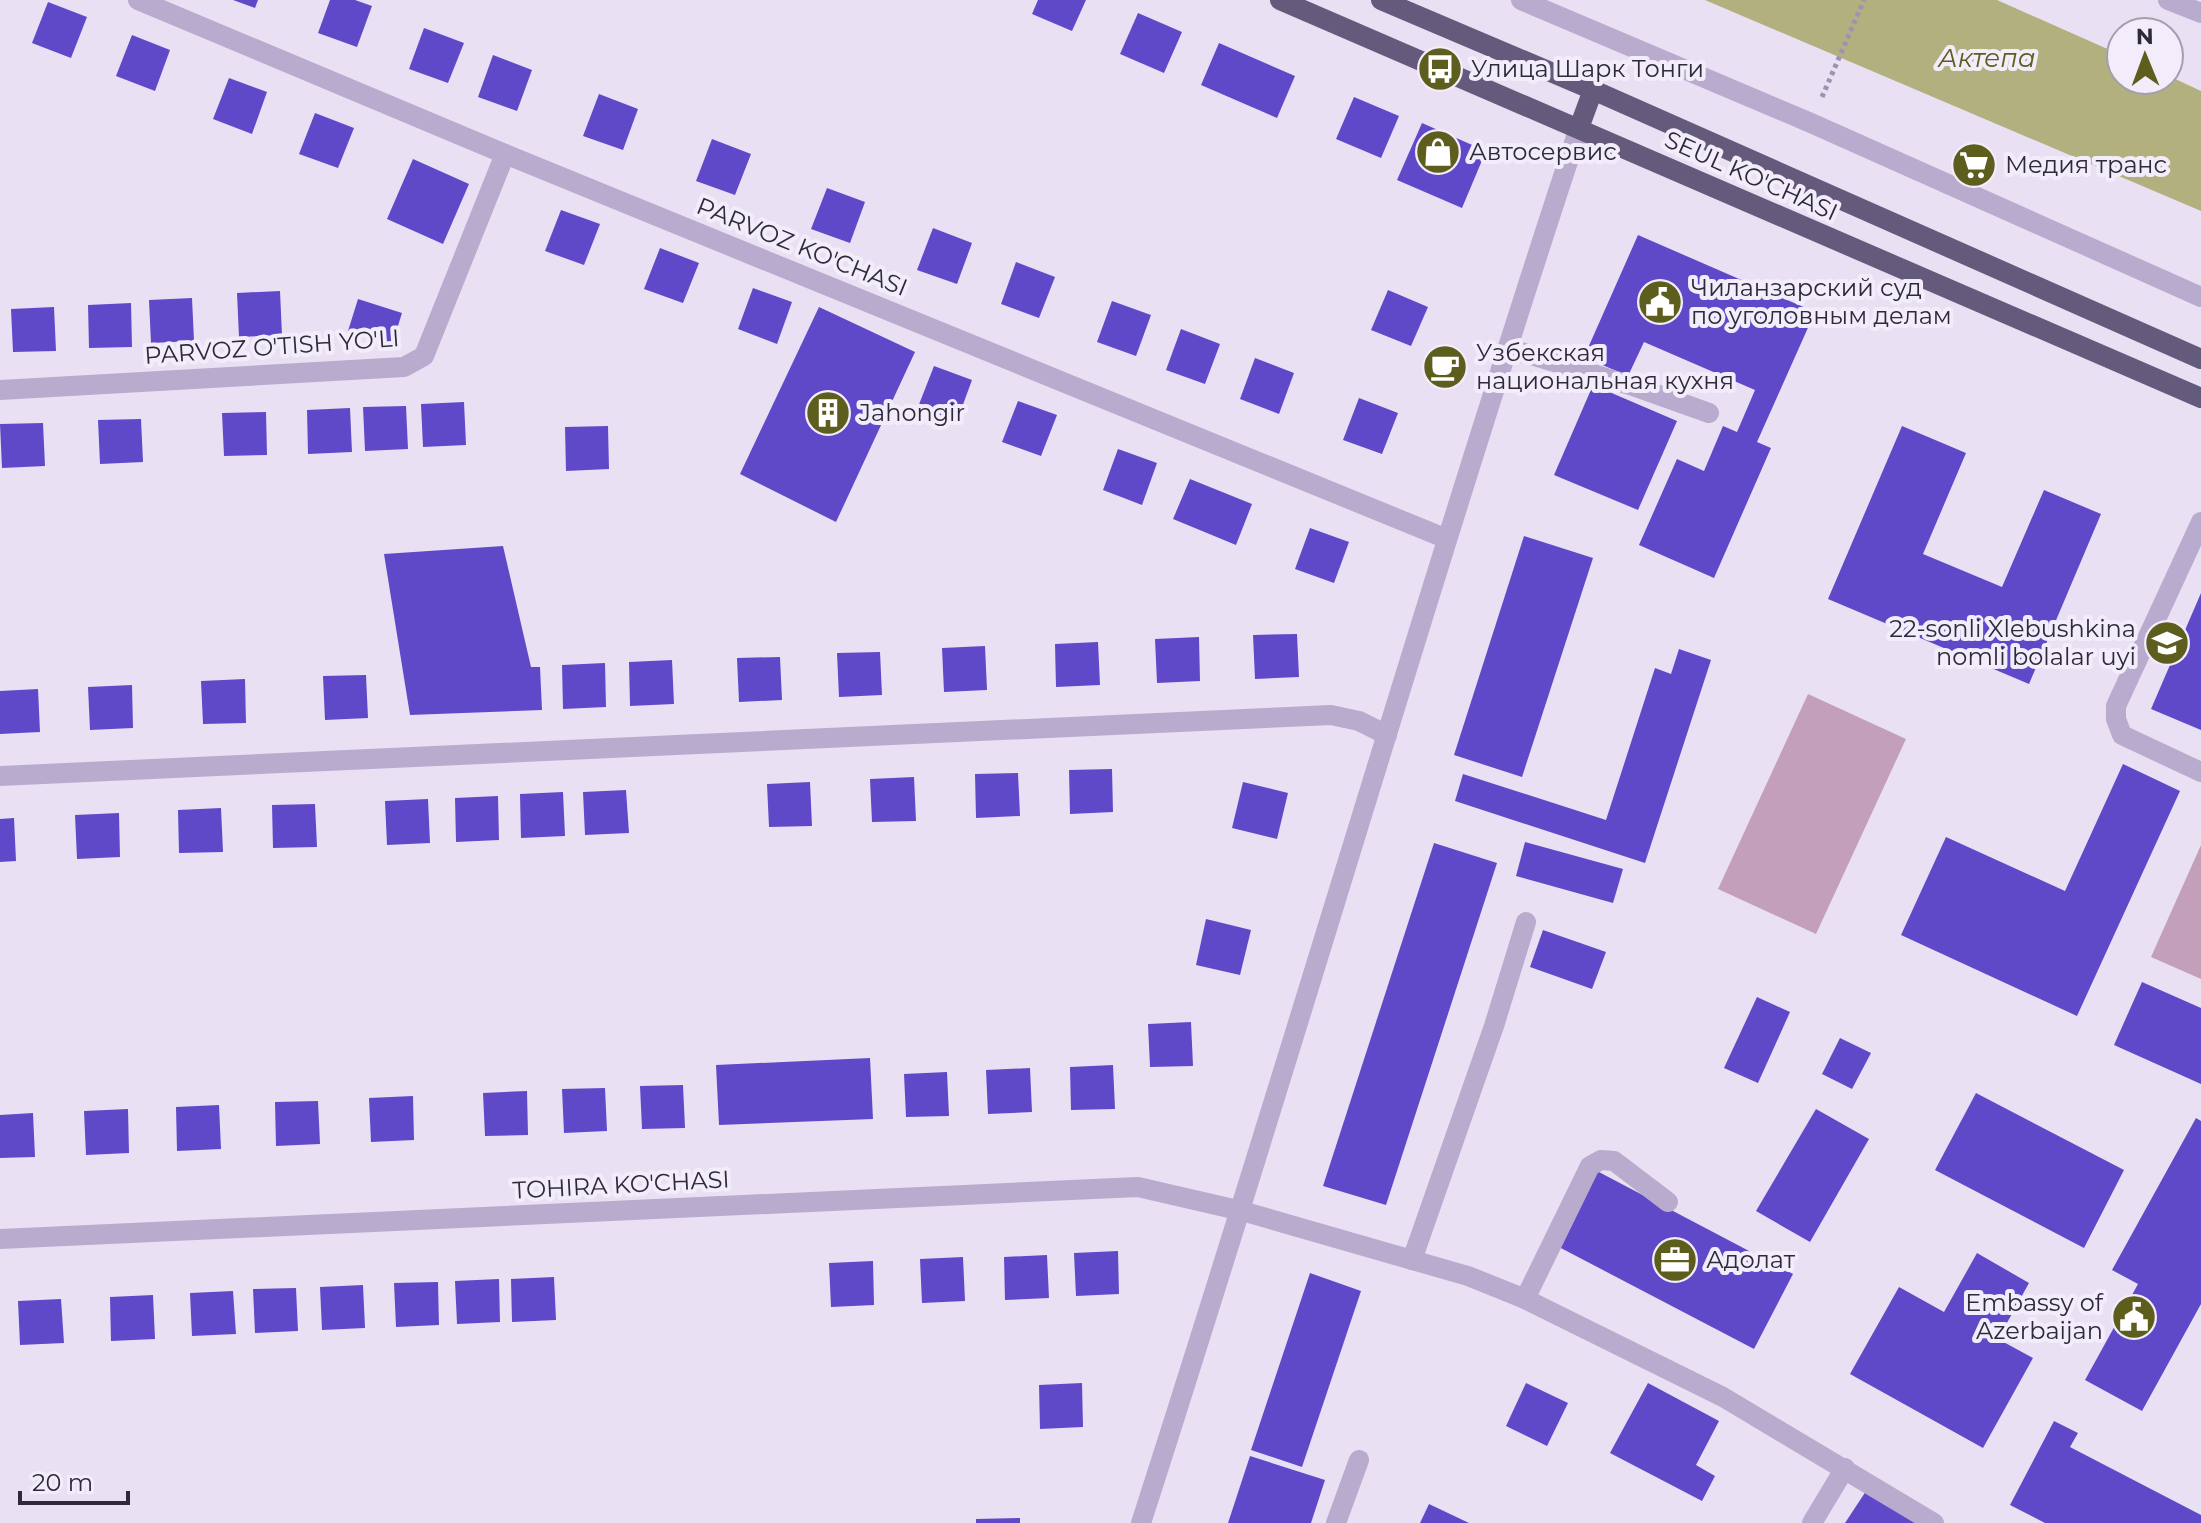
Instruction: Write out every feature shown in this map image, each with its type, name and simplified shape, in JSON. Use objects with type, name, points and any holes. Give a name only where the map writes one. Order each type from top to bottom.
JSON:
[{"type":"main road","name":"SEUL KO'CHASI","points":[[1280,0],[2201,398]]},
{"type":"main road","name":"SEUL KO'CHASI","points":[[1381,0],[1593,90],[2201,359]]},
{"type":"main road","points":[[1579,128],[1593,90]]},
{"type":"street","name":"PARVOZ KO'CHASI","points":[[138,0],[505,154],[1447,539]]},
{"type":"street","points":[[1521,0],[1811,123],[2201,297]]},
{"type":"street","points":[[2168,0],[2201,13]]},
{"type":"street","points":[[1141,1523],[1242,1211],[1447,539],[1579,128]]},
{"type":"street","name":"PARVOZ O'TISH YO'LI","points":[[0,390],[404,367],[415,363],[424,356],[505,154]]},
{"type":"street","points":[[1508,348],[1709,413]]},
{"type":"street","points":[[2201,522],[2116,706],[2116,719],[2122,735],[2201,772]]},
{"type":"street","points":[[0,776],[1331,715],[1359,721],[1387,735]]},
{"type":"street","points":[[1412,1260],[1494,1026],[1526,922]]},
{"type":"street","points":[[1525,1299],[1590,1166],[1601,1160],[1614,1161],[1668,1202]]},
{"type":"street","name":"TOHIRA KO'CHASI","points":[[0,1239],[1138,1187],[1242,1211],[1468,1276],[1525,1299],[1723,1397],[1934,1523]]},
{"type":"street","points":[[1336,1523],[1359,1460]]},
{"type":"street","points":[[1812,1523],[1845,1468]]},
{"type":"path","points":[[1829,80],[1864,0]]},
{"type":"shaded area","points":[[1808,694],[1906,739],[1816,934],[1718,889]]},
{"type":"shaded area","points":[[2201,845],[2201,979],[2151,957]]},
{"type":"water","name":"Актепа","points":[[1705,0],[1997,0],[2105,48],[2105,96],[2185,96],[2185,84],[2201,91],[2201,211]]},
{"type":"building","points":[[233,0],[258,0],[255,8]]},
{"type":"building","points":[[330,0],[355,0],[372,6],[357,47],[318,33]]},
{"type":"building","points":[[1038,0],[1086,0],[1072,31],[1032,14]]},
{"type":"building","points":[[48,2],[87,17],[71,58],[32,43]]},
{"type":"building","points":[[1138,13],[1182,32],[1164,73],[1120,54]]},
{"type":"building","points":[[424,28],[464,43],[448,83],[409,69]]},
{"type":"building","points":[[132,35],[170,50],[155,91],[116,76]]},
{"type":"building","points":[[1219,43],[1295,76],[1277,118],[1201,85]]},
{"type":"building","points":[[493,55],[532,70],[517,111],[478,97]]},
{"type":"building","points":[[229,78],[267,92],[252,134],[213,119]]},
{"type":"building","points":[[599,94],[638,109],[623,150],[583,136]]},
{"type":"building","points":[[1354,97],[1399,116],[1381,158],[1336,139]]},
{"type":"building","points":[[315,113],[354,128],[338,168],[299,154]]},
{"type":"building","points":[[1422,123],[1486,151],[1462,208],[1397,180]]},
{"type":"building","points":[[712,139],[751,154],[735,195],[696,181]]},
{"type":"building","points":[[413,159],[469,184],[443,244],[387,219]]},
{"type":"building","points":[[827,188],[865,202],[850,243],[811,229]]},
{"type":"building","points":[[561,210],[600,224],[584,265],[545,251]]},
{"type":"building","points":[[933,228],[972,243],[957,284],[917,270]]},
{"type":"building","points":[[1638,235],[1815,312],[1757,442],[1771,448],[1714,578],[1639,545],[1677,459],[1704,471],[1723,426],[1737,432],[1755,390],[1644,342],[1628,376],[1584,357]]},
{"type":"building","points":[[660,248],[699,263],[683,303],[644,289]]},
{"type":"building","points":[[1016,262],[1055,277],[1039,318],[1001,304]]},
{"type":"building","points":[[753,288],[792,302],[777,344],[738,329]]},
{"type":"building","points":[[1388,290],[1428,307],[1411,346],[1371,330]]},
{"type":"building","points":[[280,291],[282,335],[239,337],[237,293]]},
{"type":"building","points":[[192,298],[194,341],[151,343],[149,300]]},
{"type":"building","points":[[358,299],[402,313],[392,345],[348,331]]},
{"type":"building","points":[[1112,301],[1151,315],[1136,356],[1097,342]]},
{"type":"building","points":[[131,303],[132,347],[89,348],[88,305]]},
{"type":"building","points":[[54,307],[56,351],[13,352],[11,309]]},
{"type":"building","name":"Jahongir","points":[[819,307],[915,352],[836,522],[740,474]]},
{"type":"building","points":[[1181,329],[1220,344],[1205,384],[1166,370]]},
{"type":"building","points":[[1255,358],[1294,373],[1279,414],[1240,399]]},
{"type":"building","points":[[934,366],[972,380],[957,421],[918,407]]},
{"type":"building","points":[[1593,385],[1677,421],[1638,510],[1554,475]]},
{"type":"building","points":[[1359,398],[1398,413],[1382,454],[1343,440]]},
{"type":"building","points":[[1018,401],[1057,415],[1041,456],[1002,442]]},
{"type":"building","points":[[464,402],[466,445],[423,447],[421,404]]},
{"type":"building","points":[[406,406],[408,449],[365,451],[363,407]]},
{"type":"building","points":[[350,408],[352,452],[308,454],[307,410]]},
{"type":"building","points":[[266,412],[267,455],[224,456],[222,413]]},
{"type":"building","points":[[141,419],[143,462],[100,464],[98,420]]},
{"type":"building","points":[[43,423],[45,466],[2,468],[0,424]]},
{"type":"building","points":[[608,426],[609,469],[566,471],[565,427]]},
{"type":"building","points":[[1902,426],[1966,453],[1923,554],[2002,587],[2044,490],[2101,514],[2029,684],[1828,599]]},
{"type":"building","points":[[1118,449],[1157,463],[1142,505],[1103,490]]},
{"type":"building","points":[[1190,479],[1252,504],[1236,545],[1173,519]]},
{"type":"building","points":[[1310,528],[1349,542],[1334,583],[1295,569]]},
{"type":"building","points":[[1524,536],[1593,558],[1522,777],[1454,755]]},
{"type":"building","points":[[503,546],[531,667],[540,667],[542,710],[410,715],[384,554]]},
{"type":"building","points":[[2201,593],[2201,730],[2151,709]]},
{"type":"building","points":[[1297,634],[1299,677],[1255,679],[1253,635]]},
{"type":"building","points":[[1199,637],[1200,681],[1157,683],[1155,639]]},
{"type":"building","points":[[1098,642],[1100,685],[1056,687],[1055,644]]},
{"type":"building","points":[[985,646],[987,690],[944,692],[942,648]]},
{"type":"building","points":[[1679,649],[1711,660],[1645,863],[1455,801],[1463,774],[1606,820],[1655,668],[1671,674]]},
{"type":"building","points":[[880,652],[882,695],[839,697],[837,653]]},
{"type":"building","points":[[780,657],[782,700],[739,702],[737,658]]},
{"type":"building","points":[[672,660],[674,704],[630,706],[629,662]]},
{"type":"building","points":[[605,663],[606,707],[563,709],[562,665]]},
{"type":"building","points":[[366,675],[368,718],[325,720],[323,676]]},
{"type":"building","points":[[245,679],[246,723],[203,724],[201,681]]},
{"type":"building","points":[[132,685],[133,728],[90,730],[88,687]]},
{"type":"building","points":[[38,689],[40,732],[0,734],[0,691]]},
{"type":"building","points":[[2123,764],[2180,791],[2077,1016],[1901,935],[1946,837],[2065,891]]},
{"type":"building","points":[[1112,769],[1113,812],[1070,814],[1069,770]]},
{"type":"building","points":[[1018,773],[1020,816],[976,818],[975,774]]},
{"type":"building","points":[[914,777],[916,821],[872,822],[870,779]]},
{"type":"building","points":[[810,782],[812,826],[769,827],[767,784]]},
{"type":"building","points":[[1243,782],[1288,793],[1277,839],[1232,828]]},
{"type":"building","points":[[626,790],[629,833],[585,835],[583,792]]},
{"type":"building","points":[[563,792],[565,836],[521,838],[520,794]]},
{"type":"building","points":[[498,796],[499,840],[456,842],[455,798]]},
{"type":"building","points":[[428,799],[430,843],[387,845],[385,801]]},
{"type":"building","points":[[315,804],[317,847],[273,848],[272,805]]},
{"type":"building","points":[[221,808],[223,852],[179,853],[178,810]]},
{"type":"building","points":[[119,813],[120,857],[77,859],[75,815]]},
{"type":"building","points":[[14,818],[16,861],[0,862],[0,819]]},
{"type":"building","points":[[1525,842],[1623,869],[1613,903],[1516,876]]},
{"type":"building","points":[[1434,843],[1497,863],[1386,1205],[1323,1186]]},
{"type":"building","points":[[1206,919],[1251,930],[1240,975],[1196,965]]},
{"type":"building","points":[[1543,930],[1606,952],[1592,989],[1530,967]]},
{"type":"building","points":[[2142,982],[2201,1008],[2201,1084],[2114,1045]]},
{"type":"building","points":[[1757,997],[1790,1012],[1758,1083],[1724,1068]]},
{"type":"building","points":[[1191,1022],[1193,1066],[1150,1067],[1148,1024]]},
{"type":"building","points":[[1840,1038],[1871,1053],[1852,1089],[1822,1074]]},
{"type":"building","points":[[870,1058],[873,1119],[719,1125],[716,1065]]},
{"type":"building","points":[[1113,1065],[1115,1109],[1071,1110],[1070,1067]]},
{"type":"building","points":[[1030,1068],[1032,1112],[988,1114],[986,1070]]},
{"type":"building","points":[[947,1072],[949,1116],[906,1117],[904,1074]]},
{"type":"building","points":[[683,1085],[685,1128],[642,1129],[640,1086]]},
{"type":"building","points":[[605,1088],[607,1131],[564,1133],[562,1089]]},
{"type":"building","points":[[527,1091],[528,1135],[485,1136],[483,1093]]},
{"type":"building","points":[[1976,1093],[2124,1170],[2084,1248],[1935,1170]]},
{"type":"building","points":[[413,1096],[414,1140],[371,1142],[369,1098]]},
{"type":"building","points":[[318,1101],[320,1144],[276,1146],[275,1102]]},
{"type":"building","points":[[219,1105],[221,1149],[177,1151],[176,1107]]},
{"type":"building","points":[[128,1109],[129,1153],[86,1155],[84,1111]]},
{"type":"building","points":[[1816,1109],[1869,1139],[1810,1242],[1756,1211]]},
{"type":"building","points":[[33,1113],[35,1157],[0,1158],[0,1115]]},
{"type":"building","points":[[2196,1118],[2201,1121],[2201,1304],[2142,1411],[2085,1380],[2138,1284],[2112,1270]]},
{"type":"building","name":"Адолат","points":[[1597,1171],[1793,1274],[1754,1349],[1557,1246]]},
{"type":"building","points":[[1118,1251],[1119,1294],[1076,1296],[1074,1253]]},
{"type":"building","points":[[1977,1253],[2029,1283],[1998,1339],[2033,1358],[1983,1448],[1850,1374],[1899,1287],[1944,1312]]},
{"type":"building","points":[[1047,1255],[1049,1298],[1005,1300],[1004,1257]]},
{"type":"building","points":[[963,1257],[965,1301],[922,1303],[920,1259]]},
{"type":"building","points":[[873,1261],[874,1305],[831,1307],[829,1263]]},
{"type":"building","points":[[1310,1273],[1361,1291],[1302,1467],[1251,1450]]},
{"type":"building","points":[[554,1277],[556,1320],[512,1322],[511,1279]]},
{"type":"building","points":[[499,1279],[500,1322],[457,1324],[455,1281]]},
{"type":"building","points":[[438,1282],[439,1325],[396,1327],[394,1283]]},
{"type":"building","points":[[363,1285],[365,1328],[322,1330],[320,1287]]},
{"type":"building","points":[[296,1288],[298,1331],[255,1333],[253,1289]]},
{"type":"building","points":[[233,1291],[236,1334],[192,1336],[190,1293]]},
{"type":"building","points":[[153,1295],[155,1339],[111,1341],[110,1297]]},
{"type":"building","points":[[61,1299],[64,1343],[20,1345],[18,1301]]},
{"type":"building","points":[[1082,1383],[1083,1427],[1040,1429],[1039,1385]]},
{"type":"building","points":[[1526,1383],[1568,1403],[1547,1446],[1506,1426]]},
{"type":"building","points":[[1648,1383],[1719,1421],[1696,1465],[1715,1476],[1702,1501],[1610,1453]]},
{"type":"building","points":[[2054,1421],[2078,1433],[2070,1447],[2201,1515],[2201,1523],[2045,1523],[2010,1505]]},
{"type":"building","points":[[1250,1456],[1325,1480],[1311,1523],[1228,1523]]},
{"type":"building","points":[[1870,1485],[1928,1523],[1845,1523]]},
{"type":"building","points":[[1429,1504],[1469,1523],[1420,1523]]},
{"type":"building","points":[[1020,1518],[1020,1523],[976,1523],[976,1519]]},
{"type":"place","name":"Улица Шарк Тонги","points":[[1440,69]]},
{"type":"place","name":"Автосервис","points":[[1438,152]]},
{"type":"place","name":"Медия транс","points":[[1974,165]]},
{"type":"place","name":"Чиланзарский суд по уголовным делам","points":[[1660,302]]},
{"type":"place","name":"Узбекская национальная кухня","points":[[1445,367]]},
{"type":"place","name":"Jahongir","points":[[828,413]]},
{"type":"place","name":"22-sonli Xlebushkina nomli bolalar uyi","points":[[2167,643]]},
{"type":"place","name":"Адолат","points":[[1675,1260]]},
{"type":"place","name":"Embassy of Azerbaijan","points":[[2134,1317]]}]
